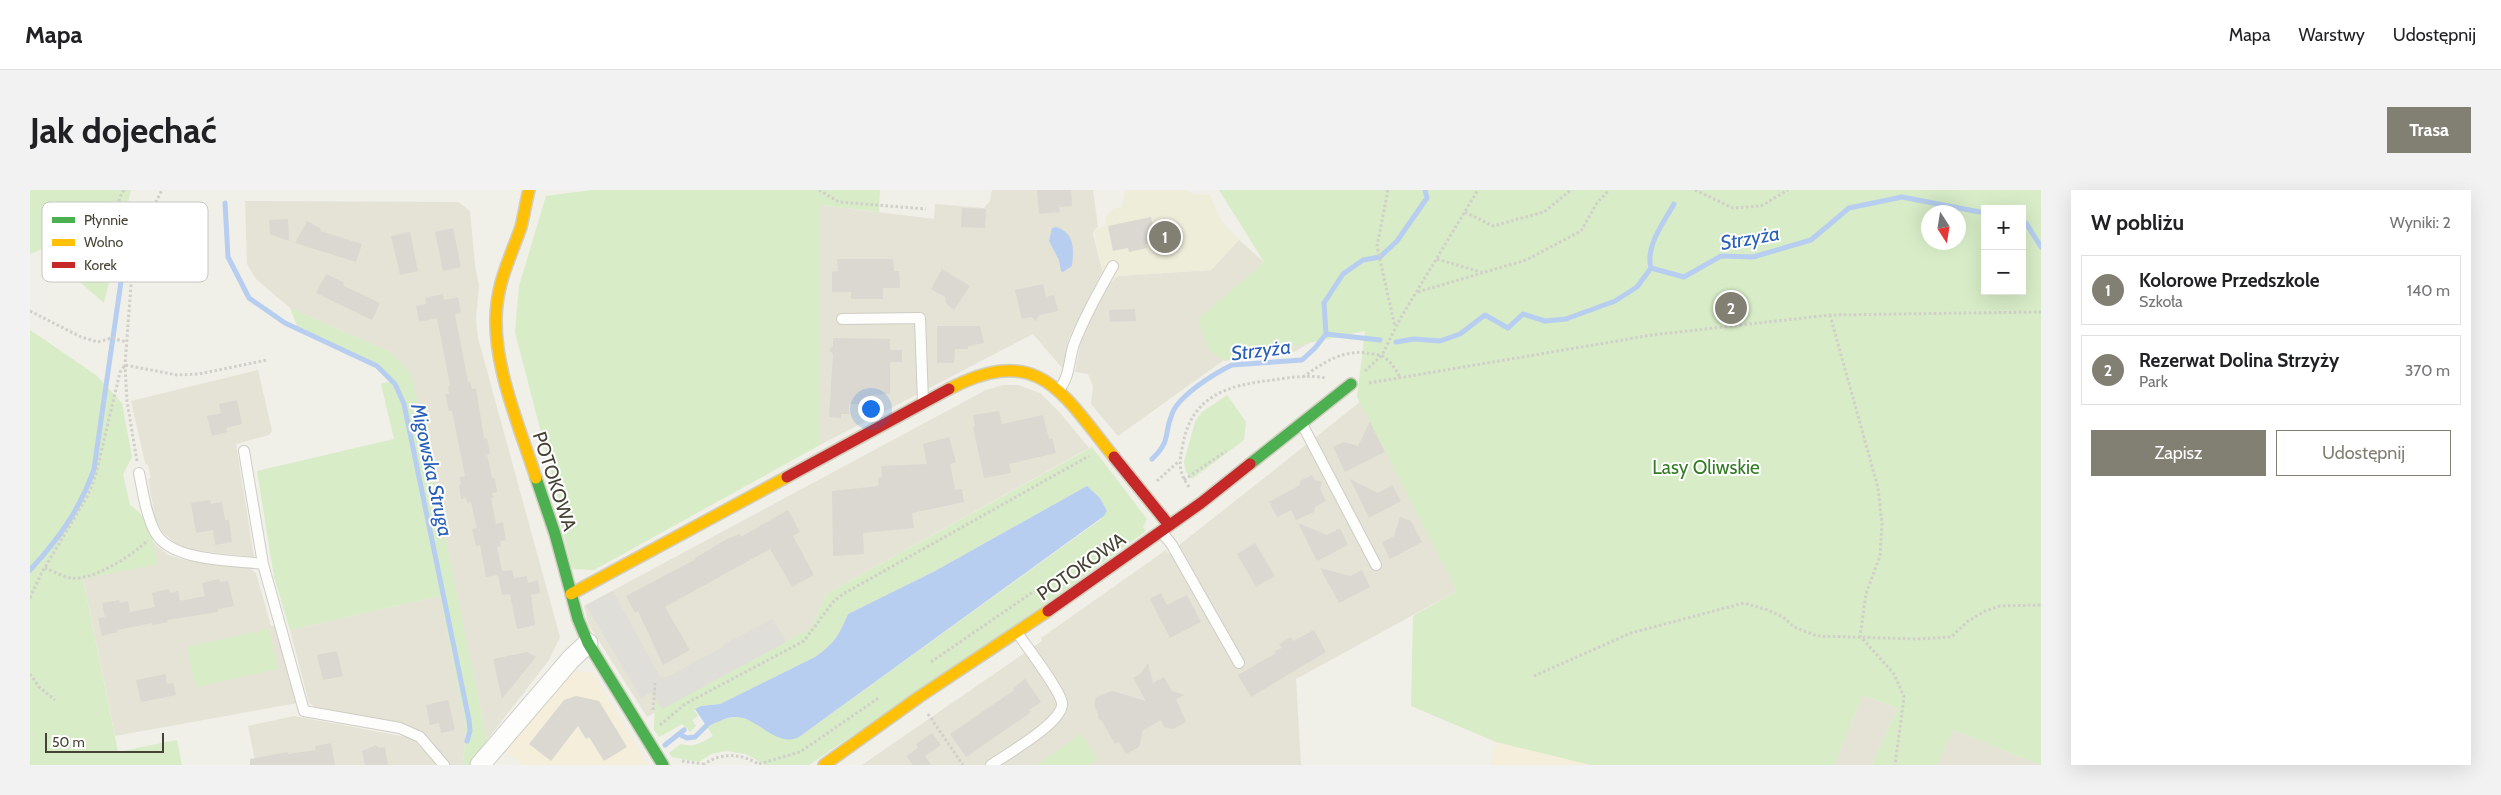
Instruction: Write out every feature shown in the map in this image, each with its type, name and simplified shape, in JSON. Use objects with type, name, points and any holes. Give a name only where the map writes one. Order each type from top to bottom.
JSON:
[{"type":"street","name":"POTOKOWA","points":[[529,190],[521,226],[499,290],[495,334],[509,394],[555,534],[570,594],[588,643],[663,765]]},
{"type":"street","points":[[570,594],[923,403],[971,378],[993,370],[1027,372],[1059,389],[1165,528]]},
{"type":"street","name":"POTOKOWA","points":[[824,765],[919,697],[1017,633],[1201,503],[1351,384]]},
{"type":"street","points":[[480,765],[571,659],[588,643]]},
{"type":"lane","points":[[1059,389],[1066,381],[1070,356],[1090,307],[1113,266]]},
{"type":"lane","points":[[842,319],[920,318],[923,403]]},
{"type":"lane","points":[[1302,424],[1376,565]]},
{"type":"lane","points":[[244,451],[263,564],[304,711],[400,728],[420,737],[444,765]]},
{"type":"lane","points":[[139,473],[147,511],[156,533],[174,550],[188,555],[263,564]]},
{"type":"lane","points":[[1165,528],[1172,545],[1239,663]]},
{"type":"lane","points":[[991,765],[1053,722],[1061,711],[1062,703],[1060,696],[1017,633]]},
{"type":"path","points":[[119,202],[119,198],[124,190]]},
{"type":"path","points":[[156,202],[162,190]]},
{"type":"path","points":[[819,190],[839,202],[926,209]]},
{"type":"path","points":[[1388,190],[1377,246],[1395,328]]},
{"type":"path","points":[[1351,384],[1382,355],[1395,328],[1478,190]]},
{"type":"path","points":[[1465,212],[1493,226],[1544,212],[1571,190]]},
{"type":"path","points":[[1418,292],[1526,260],[1581,231],[1597,202],[1609,190]]},
{"type":"path","points":[[1694,190],[1733,208],[1760,206],[1788,190]]},
{"type":"path","points":[[1437,259],[1484,274]]},
{"type":"path","points":[[131,282],[125,365],[130,424],[139,473]]},
{"type":"path","points":[[30,310],[81,337],[98,342],[112,338],[126,342]]},
{"type":"path","points":[[1201,503],[1181,474],[1179,462],[1186,426],[1203,404],[1218,393],[1244,384],[1322,377],[1351,384],[1372,383],[1652,335],[1830,315],[2041,312]]},
{"type":"path","points":[[1830,315],[1878,488],[1882,524],[1880,556],[1866,594],[1860,636],[1894,674],[1904,697],[1895,765]]},
{"type":"path","points":[[1302,378],[1322,363],[1342,354],[1358,352],[1382,355],[1392,364],[1400,377]]},
{"type":"path","points":[[125,365],[177,375],[199,374],[268,360]]},
{"type":"path","points":[[30,598],[45,568],[88,495],[96,474],[120,372],[125,365]]},
{"type":"path","points":[[662,722],[685,704],[804,642],[815,630],[833,602],[843,594],[1105,447]]},
{"type":"path","points":[[1184,480],[1226,451]]},
{"type":"path","points":[[1153,484],[1179,462]]},
{"type":"path","points":[[45,568],[72,578],[104,570],[139,549],[156,533]]},
{"type":"path","points":[[930,663],[1118,534]]},
{"type":"path","points":[[1534,676],[1632,633],[1744,603],[1768,610],[1783,617],[1794,626],[1817,636],[1918,639],[1951,637],[1968,621],[1984,611],[2000,606],[2041,604]]},
{"type":"path","points":[[30,674],[39,687],[55,700]]},
{"type":"path","points":[[653,708],[655,683]]},
{"type":"path","points":[[702,765],[717,757],[730,755],[750,759],[760,764],[800,752],[882,696]]},
{"type":"path","points":[[931,717],[963,765]]},
{"type":"shaded area","points":[[992,190],[1093,190],[1098,227],[1094,230],[1093,234],[1103,273],[1069,338],[1064,370],[1033,334],[820,445],[820,205],[934,219],[935,204],[984,208],[990,201]]},
{"type":"shaded area","points":[[1125,190],[1185,190],[1193,194],[1210,195],[1220,219],[1239,240],[1211,270],[1118,276],[1114,279],[1103,273],[1094,230],[1106,225],[1105,218],[1113,209],[1122,207]]},
{"type":"shaded area","points":[[245,201],[458,202],[470,211],[475,265],[479,285],[476,320],[478,338],[560,637],[549,660],[487,740],[412,377],[392,353],[290,308],[256,279],[247,264]]},
{"type":"shaded area","points":[[1239,240],[1264,262],[1316,339],[1294,352],[1238,350],[1118,436],[1091,404],[1093,386],[1088,374],[1075,372],[1081,340],[1106,287],[1118,276],[1211,270]]},
{"type":"shaded area","points":[[258,370],[272,431],[269,435],[236,444],[254,557],[183,549],[162,532],[156,521],[148,479],[151,478],[148,465],[145,463],[131,401]]},
{"type":"shaded area","points":[[1003,385],[1018,385],[1040,393],[1062,415],[1089,448],[826,594],[811,628],[647,717],[589,625],[584,606],[986,390]]},
{"type":"shaded area","points":[[1360,402],[1457,591],[1296,679],[1301,765],[862,765],[1042,641],[1041,638],[1166,550],[1168,554]]},
{"type":"shaded area","points":[[153,542],[168,555],[184,560],[248,567],[256,573],[271,626],[275,626],[297,703],[115,736],[83,578],[157,564]]},
{"type":"shaded area","points":[[613,591],[660,677],[667,677],[723,647],[724,644],[773,619],[786,642],[662,709],[652,692],[641,698],[586,605]]},
{"type":"shaded area","points":[[440,596],[466,727],[463,765],[450,765],[419,731],[378,719],[322,711],[309,703],[290,630]]},
{"type":"shaded area","points":[[569,671],[592,672],[648,765],[523,765],[504,750]]},
{"type":"shaded area","points":[[1863,695],[1897,708],[1872,765],[1834,765]]},
{"type":"shaded area","points":[[294,716],[412,738],[437,765],[256,765],[248,726]]},
{"type":"shaded area","points":[[1953,730],[2041,765],[1937,765]]},
{"type":"shaded area","points":[[1496,742],[1591,765],[1491,765]]},
{"type":"green space","points":[[30,190],[131,190],[128,202],[42,202],[42,249],[30,254]]},
{"type":"green space","points":[[592,190],[880,190],[879,212],[820,205],[820,445],[594,570],[572,569],[559,516],[565,513],[557,494],[515,332],[519,286],[546,196]]},
{"type":"green space","name":"Lasy Oliwskie","points":[[1219,190],[2041,190],[2041,765],[1953,730],[1937,765],[1872,765],[1897,708],[1863,695],[1834,765],[1591,765],[1496,742],[1411,706],[1413,616],[1457,591],[1357,397],[1365,331],[1225,361],[1209,350],[1198,319],[1264,262]]},
{"type":"green space","points":[[80,282],[109,282],[104,303]]},
{"type":"green space","points":[[290,308],[392,353],[412,376],[487,740],[491,745],[473,765],[463,765],[466,727],[440,596],[290,630],[274,577],[257,471],[394,439],[381,384],[394,380],[378,366],[298,328]]},
{"type":"green space","points":[[30,330],[96,375],[122,403],[132,457],[123,474],[130,505],[142,516],[150,531],[158,564],[83,579],[118,752],[177,740],[182,765],[30,765]]},
{"type":"green space","points":[[1227,395],[1246,422],[1244,440],[1192,479],[1186,472],[1184,462],[1195,422],[1202,412]]},
{"type":"green space","points":[[1092,447],[1147,519],[1143,527],[1146,531],[1040,608],[809,765],[765,765],[746,754],[726,751],[711,754],[699,762],[672,757],[669,753],[681,744],[694,745],[713,736],[707,727],[723,719],[739,717],[799,737],[1100,520],[1107,511],[1100,498],[1087,486],[935,571],[848,614],[836,638],[815,657],[720,704],[701,706],[694,710],[698,716],[692,720],[696,726],[690,732],[682,724],[659,737],[654,730],[655,698],[662,708],[811,628],[826,594]]},
{"type":"green space","points":[[269,629],[278,669],[196,687],[187,647]]},
{"type":"green space","points":[[1081,734],[1098,759],[1089,765],[1036,765]]},
{"type":"water","points":[[1056,227],[1067,233],[1073,248],[1072,266],[1063,272],[1049,241],[1052,228]]},
{"type":"water","points":[[1087,486],[1100,498],[1107,511],[1104,516],[799,737],[783,739],[752,722],[737,717],[725,719],[707,727],[695,709],[701,706],[720,704],[815,657],[836,638],[848,614],[935,571]]},
{"type":"building","points":[[1037,190],[1071,190],[1072,206],[1059,207],[1060,212],[1039,214]]},
{"type":"building","points":[[962,208],[986,209],[985,228],[961,227]]},
{"type":"building","points":[[1151,217],[1157,242],[1146,244],[1147,248],[1129,252],[1128,248],[1113,251],[1108,226]]},
{"type":"building","points":[[288,219],[289,241],[270,234],[269,220]]},
{"type":"building","points":[[307,221],[321,229],[320,231],[362,244],[356,262],[295,243]]},
{"type":"building","points":[[453,228],[461,267],[443,271],[435,232]]},
{"type":"building","points":[[410,232],[418,271],[400,275],[391,236]]},
{"type":"building","points":[[837,259],[893,259],[894,271],[899,271],[900,288],[883,288],[883,299],[851,299],[851,292],[832,292],[832,272],[838,271]]},
{"type":"building","points":[[942,269],[970,286],[954,310],[946,303],[945,297],[931,289]]},
{"type":"building","points":[[326,274],[343,282],[344,286],[380,303],[372,320],[316,293]]},
{"type":"building","points":[[1043,284],[1046,297],[1054,295],[1058,311],[1039,315],[1036,321],[1031,317],[1022,319],[1015,290]]},
{"type":"building","points":[[443,294],[444,300],[458,297],[461,313],[455,314],[468,382],[470,381],[472,389],[476,388],[484,438],[487,438],[490,454],[487,455],[492,478],[495,478],[497,492],[492,493],[494,498],[491,498],[496,524],[503,522],[506,540],[500,541],[501,546],[497,547],[502,571],[512,570],[514,578],[527,576],[528,583],[538,580],[540,593],[531,595],[535,625],[517,629],[510,594],[502,595],[498,575],[486,577],[480,545],[476,546],[472,529],[477,528],[471,502],[467,503],[466,498],[461,499],[460,477],[465,476],[452,411],[449,411],[445,394],[449,394],[448,386],[450,385],[437,318],[419,322],[416,306],[426,304],[425,298]]},
{"type":"building","points":[[1135,309],[1136,321],[1110,322],[1109,310]]},
{"type":"building","points":[[937,326],[980,326],[984,343],[968,346],[968,349],[955,349],[954,363],[937,363]]},
{"type":"building","points":[[833,338],[890,339],[890,350],[902,350],[902,362],[890,362],[890,394],[871,395],[871,404],[849,404],[849,414],[841,414],[841,418],[829,417],[833,354],[829,350],[833,346]]},
{"type":"building","points":[[237,400],[242,424],[226,428],[227,432],[212,436],[207,416],[221,413],[219,404]]},
{"type":"building","points":[[999,411],[1002,424],[1043,415],[1049,439],[1052,438],[1056,453],[1009,464],[1011,473],[984,478],[973,427],[975,426],[973,415]]},
{"type":"building","points":[[1370,422],[1385,452],[1345,472],[1333,447],[1344,442],[1358,446]]},
{"type":"building","points":[[949,437],[956,462],[950,464],[955,490],[962,489],[964,502],[912,513],[914,528],[863,533],[864,554],[833,556],[832,491],[879,486],[878,478],[882,477],[881,466],[927,464],[923,444]]},
{"type":"building","points":[[1312,475],[1315,480],[1322,482],[1320,489],[1326,501],[1315,507],[1314,512],[1296,520],[1291,510],[1277,517],[1269,502],[1300,485],[1300,481]]},
{"type":"building","points":[[1350,479],[1378,493],[1392,485],[1401,501],[1369,518]]},
{"type":"building","points":[[210,500],[211,504],[222,502],[225,520],[229,520],[232,542],[215,545],[213,530],[196,533],[191,503]]},
{"type":"building","points":[[788,510],[800,532],[793,536],[814,575],[792,587],[770,549],[665,607],[690,650],[663,665],[638,611],[635,613],[626,596],[696,559],[727,539],[740,534],[741,537]]},
{"type":"building","points":[[1400,517],[1411,521],[1422,542],[1390,559],[1382,542],[1394,536]]},
{"type":"building","points":[[1298,523],[1327,535],[1340,528],[1348,545],[1317,561]]},
{"type":"building","points":[[1255,543],[1275,576],[1256,587],[1237,554]]},
{"type":"building","points":[[1320,568],[1350,576],[1362,570],[1370,587],[1339,603]]},
{"type":"building","points":[[219,579],[220,582],[228,581],[234,606],[218,609],[218,612],[117,630],[118,632],[102,636],[98,618],[105,617],[102,603],[119,600],[120,603],[128,601],[130,612],[155,607],[152,593],[169,589],[170,593],[178,591],[180,601],[205,596],[202,583]]},
{"type":"building","points":[[1161,593],[1167,605],[1187,595],[1201,622],[1170,638],[1150,599]]},
{"type":"building","points":[[1314,630],[1326,652],[1251,697],[1238,675],[1276,653],[1275,651],[1282,648],[1279,644],[1291,637],[1293,641]]},
{"type":"building","points":[[337,651],[343,676],[323,680],[317,655]]},
{"type":"building","points":[[527,652],[536,657],[502,699],[493,659]]},
{"type":"building","points":[[1148,663],[1153,683],[1164,677],[1172,691],[1185,695],[1176,699],[1186,722],[1173,729],[1164,727],[1161,720],[1143,730],[1139,747],[1126,754],[1119,742],[1115,744],[1102,721],[1098,719],[1094,705],[1096,697],[1112,691],[1146,701],[1133,678],[1140,674]]},
{"type":"building","points":[[165,674],[167,684],[173,683],[176,695],[141,702],[136,680]]},
{"type":"building","points":[[1025,679],[1041,702],[1029,710],[1030,713],[966,757],[950,734],[1014,690],[1013,688]]},
{"type":"building","points":[[576,696],[599,701],[627,747],[604,761],[589,737],[586,739],[578,726],[551,761],[529,744],[564,700]]},
{"type":"building","points":[[448,700],[455,730],[441,733],[439,723],[430,725],[426,705]]},
{"type":"building","points":[[932,733],[941,745],[925,756],[931,765],[913,765],[906,756],[918,748],[916,744]]},
{"type":"building","points":[[331,743],[335,765],[250,765],[250,759],[288,752],[288,754],[316,750],[315,746]]},
{"type":"building","points":[[376,745],[379,748],[385,747],[388,765],[365,765],[362,751]]},
{"type":"waterway","points":[[1326,334],[1324,303],[1343,274],[1363,260],[1380,257],[1397,241],[1427,198],[1425,190]]},
{"type":"waterway","name":"Strzyża","points":[[1396,342],[1414,339],[1440,341],[1460,334],[1485,315],[1508,328],[1523,314],[1545,321],[1566,319],[1615,301],[1637,287],[1651,268],[1684,277],[1721,256],[1753,257],[1811,240],[1849,208],[1902,197],[1981,212]]},
{"type":"waterway","name":"Migowska Struga","points":[[225,203],[228,257],[249,298],[285,323],[377,366],[395,384],[404,404],[469,720],[470,731],[467,741]]},
{"type":"waterway","points":[[1651,268],[1650,260],[1653,243],[1674,204]]},
{"type":"waterway","name":"Strzyża","points":[[2026,223],[2041,247]]},
{"type":"waterway","points":[[30,570],[68,523],[94,469],[121,282]]},
{"type":"waterway","name":"Strzyża","points":[[1152,459],[1165,442],[1169,421],[1176,407],[1189,393],[1207,379],[1232,365],[1302,360],[1326,334],[1380,340]]},
{"type":"waterway","points":[[679,734],[687,738],[695,737],[706,726]]},
{"type":"waterway","name":"Strzyża","points":[[665,745],[684,730]]},
{"type":"traffic: fast","points":[[1250,464],[1351,384]]},
{"type":"traffic: fast","points":[[536,478],[555,534],[578,619],[588,643],[663,765]]},
{"type":"traffic: slow","points":[[529,190],[521,227],[501,284],[497,304],[496,325],[498,347],[508,392],[536,478]]},
{"type":"traffic: slow","points":[[949,389],[980,376],[1005,371],[1027,373],[1046,381],[1063,395],[1114,457]]},
{"type":"traffic: slow","points":[[571,594],[787,477]]},
{"type":"traffic: slow","points":[[824,765],[919,697],[1048,611]]},
{"type":"traffic: jam","points":[[787,477],[949,389]]},
{"type":"traffic: jam","points":[[1114,457],[1169,525]]},
{"type":"traffic: jam","points":[[1048,611],[1201,503],[1250,464]]},
{"type":"place","name":"Kolorowe Przedszkole","points":[[1165,237]]},
{"type":"place","name":"Rezerwat Dolina Strzyży","points":[[1731,308]]}]
